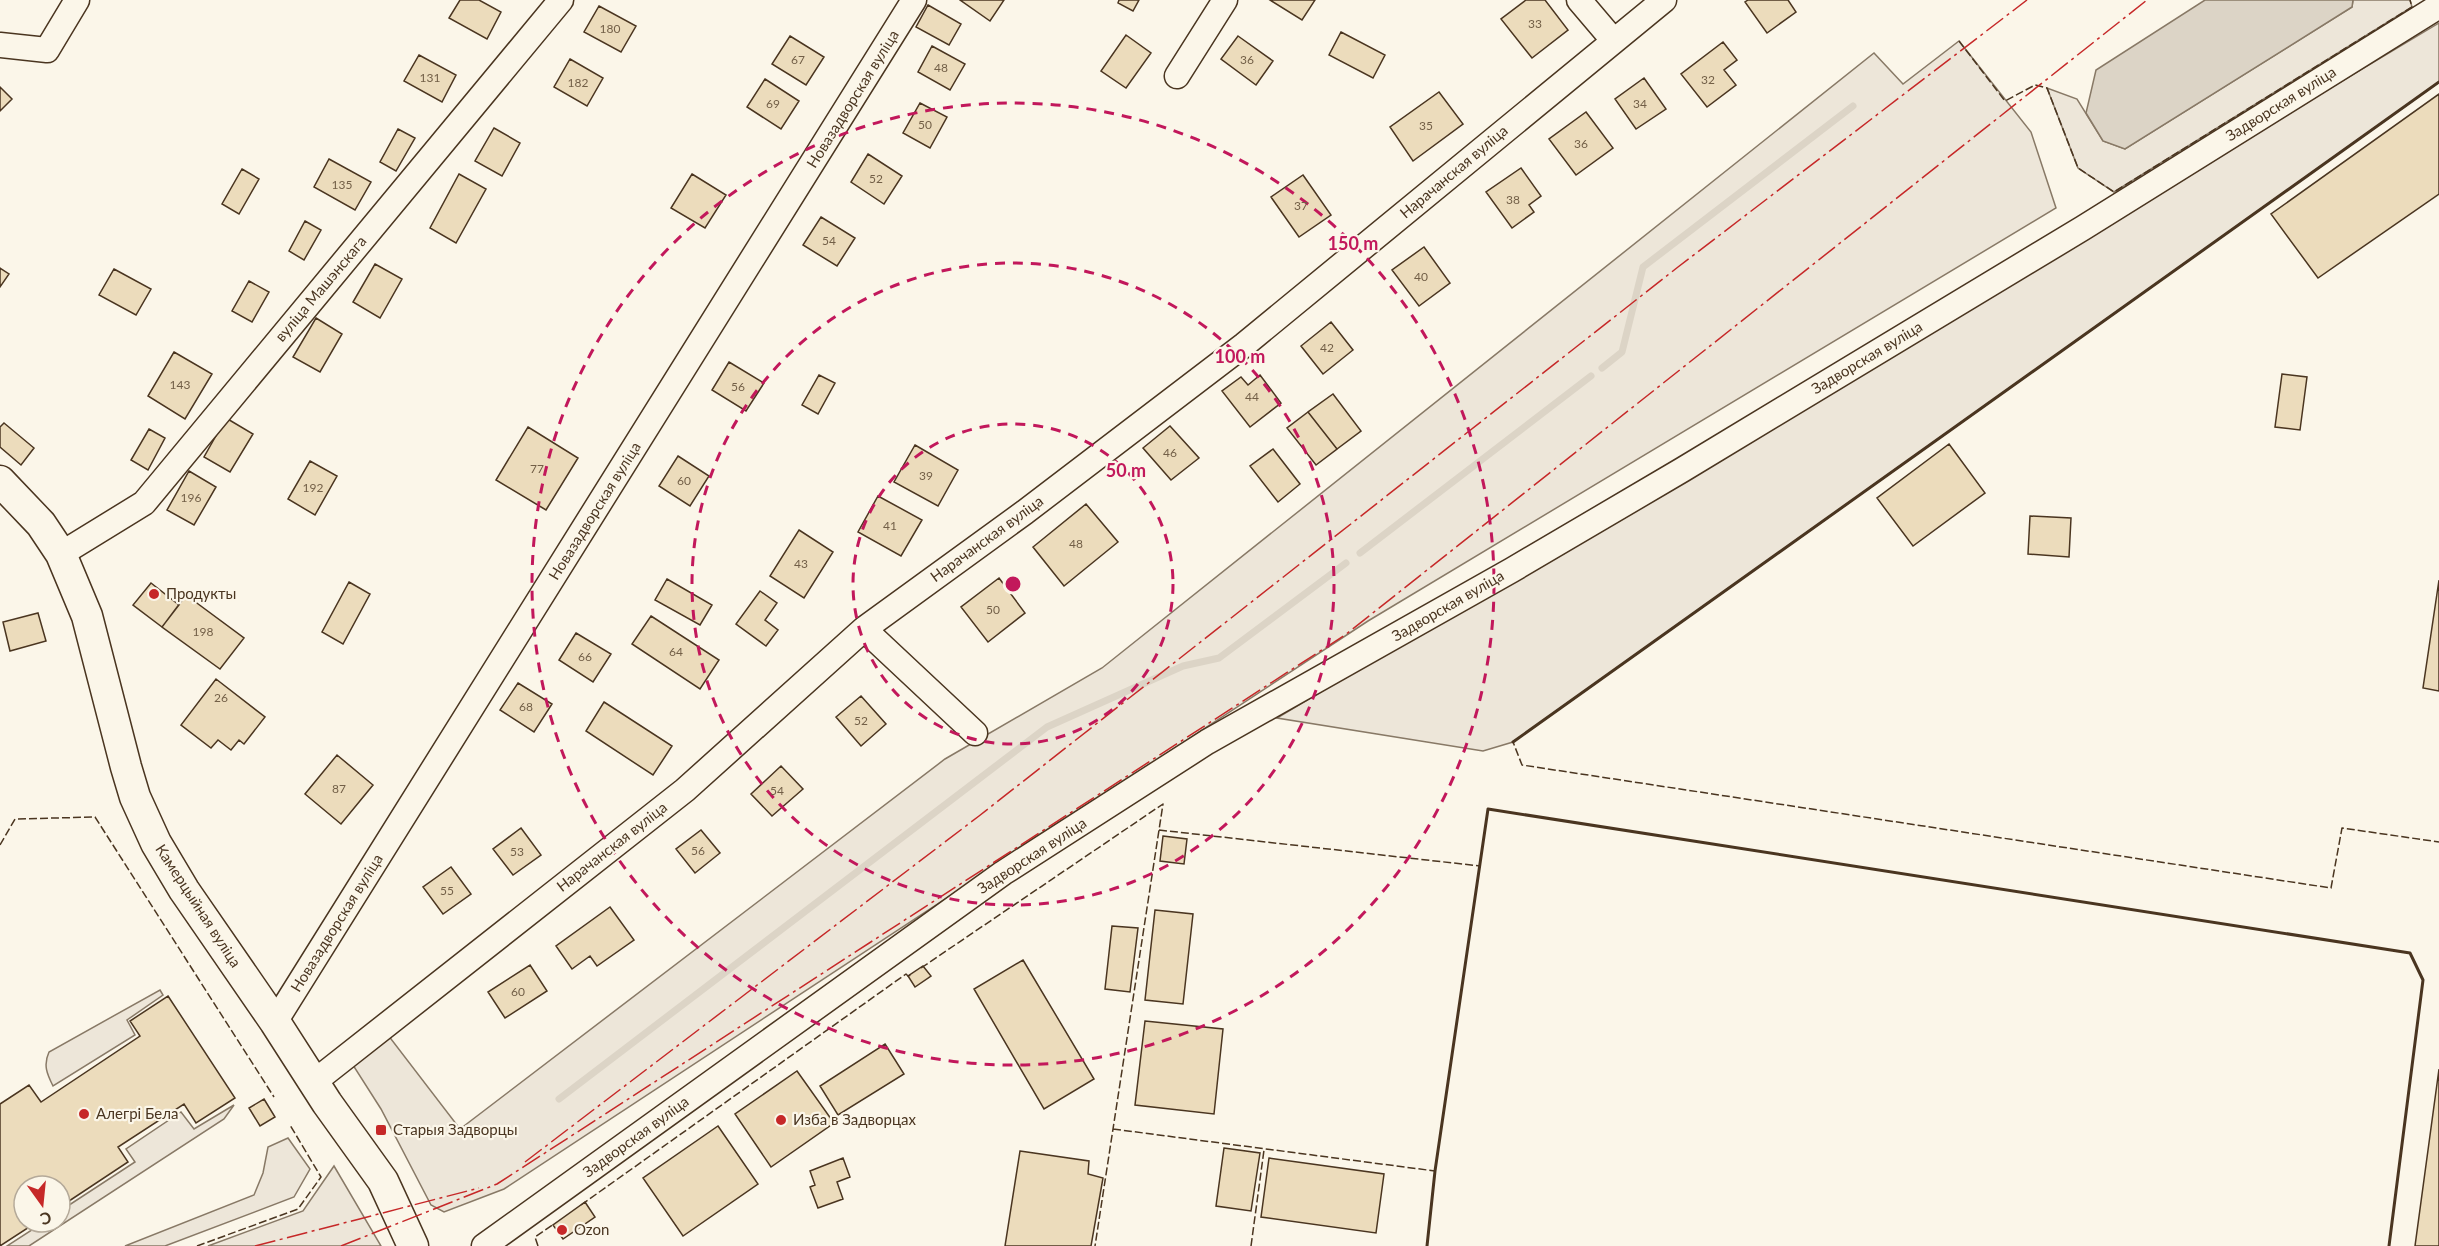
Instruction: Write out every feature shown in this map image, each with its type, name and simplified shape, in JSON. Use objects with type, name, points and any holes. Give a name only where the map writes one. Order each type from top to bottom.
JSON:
[{"type":"main road","name":"Камерцыйная вуліца","points":[[0,481],[41,524],[61,554],[87,616],[126,768],[135,797],[151,832],[184,890],[383,1181],[413,1246]]},
{"type":"street","points":[[0,45],[47,50],[77,0]]},
{"type":"street","name":"вуліца Машэнскага","points":[[61,554],[144,503],[561,0]]},
{"type":"street","name":"Новазадворская вуліца","points":[[275,1022],[914,0]]},
{"type":"street","points":[[1177,76],[1225,0]]},
{"type":"street","points":[[1579,0],[1613,40]]},
{"type":"street","name":"Нарачанская вуліца","points":[[314,1082],[686,790],[864,629],[1025,512],[1244,345],[1664,0]]},
{"type":"street","name":"Задворская вуліца","points":[[484,1246],[1003,873],[1207,742],[1512,570],[1682,470],[2083,228],[2439,6]]},
{"type":"street","points":[[864,629],[975,733]]},
{"type":"shaded area","points":[[2205,0],[2353,0],[2352,7],[2125,149],[2103,141],[2086,113],[2096,70]]},
{"type":"shaded area","points":[[2353,0],[2410,0],[2412,7],[2114,192],[2078,168],[2047,88],[2077,99],[2103,141],[2125,149],[2352,7]]},
{"type":"shaded area","points":[[2439,23],[2439,82],[1513,742],[1483,751],[1277,718]]},
{"type":"shaded area","points":[[1959,41],[2031,132],[2056,208],[1368,621],[504,1189],[444,1212],[431,1205],[381,1109],[351,1062],[388,1035],[460,1129],[945,759],[1102,668],[1874,53],[1903,84]]},
{"type":"shaded area","points":[[160,990],[163,995],[127,1020],[135,1035],[53,1086],[46,1069],[49,1052]]},
{"type":"shaded area","points":[[234,1105],[224,1119],[72,1218],[72,1203],[135,1162],[126,1149],[181,1112],[194,1129]]},
{"type":"shaded area","points":[[288,1138],[310,1169],[294,1197],[165,1246],[125,1246],[254,1195],[263,1173],[268,1147]]},
{"type":"shaded area","points":[[334,1166],[381,1246],[208,1246],[303,1211]]},
{"type":"shaded area","points":[[26,1234],[47,1234],[29,1246],[7,1246]]},
{"type":"building","points":[[460,0],[479,0],[501,12],[487,39],[449,18]]},
{"type":"building","points":[[960,0],[1004,0],[990,21]]},
{"type":"building","points":[[1119,0],[1139,0],[1133,11],[1118,3]]},
{"type":"building","points":[[1270,0],[1315,0],[1302,20]]},
{"type":"building","points":[[1526,0],[1545,0],[1568,30],[1532,58],[1501,19]]},
{"type":"building","points":[[1748,0],[1788,0],[1796,12],[1767,33],[1745,2]]},
{"type":"building","points":[[928,5],[961,24],[949,45],[916,27]]},
{"type":"building","points":[[599,6],[636,26],[621,52],[584,32]]},
{"type":"building","points":[[1341,32],[1385,55],[1373,78],[1329,55]]},
{"type":"building","points":[[1126,35],[1151,53],[1126,88],[1101,71]]},
{"type":"building","points":[[790,36],[824,57],[806,85],[772,64]]},
{"type":"building","points":[[1238,36],[1273,61],[1256,85],[1221,59]]},
{"type":"building","points":[[1723,42],[1737,60],[1724,70],[1736,85],[1707,107],[1681,74]]},
{"type":"building","points":[[932,46],[965,64],[950,90],[918,72]]},
{"type":"building","points":[[419,55],[456,75],[442,102],[404,81]]},
{"type":"building","points":[[570,59],[603,78],[587,106],[554,87]]},
{"type":"building","points":[[1644,78],[1666,109],[1636,129],[1615,99]]},
{"type":"building","points":[[765,79],[799,101],[781,129],[747,107]]},
{"type":"building","points":[[0,87],[12,99],[0,111]]},
{"type":"building","points":[[1439,92],[1463,124],[1413,161],[1390,127]]},
{"type":"building","points":[[2439,94],[2439,194],[2318,278],[2271,214]]},
{"type":"building","points":[[920,103],[947,117],[930,148],[903,133]]},
{"type":"building","points":[[1586,112],[1613,148],[1576,175],[1549,139]]},
{"type":"building","points":[[494,128],[520,143],[502,176],[475,161]]},
{"type":"building","points":[[398,129],[415,138],[396,171],[380,162]]},
{"type":"building","points":[[868,154],[902,176],[884,204],[851,182]]},
{"type":"building","points":[[329,159],[371,182],[355,210],[314,187]]},
{"type":"building","points":[[1521,168],[1541,196],[1529,205],[1534,212],[1512,228],[1486,192]]},
{"type":"building","points":[[242,169],[259,179],[239,214],[222,204]]},
{"type":"building","points":[[459,174],[486,189],[456,243],[430,228]]},
{"type":"building","points":[[692,174],[726,195],[705,228],[671,208]]},
{"type":"building","points":[[1303,175],[1331,215],[1299,237],[1271,197]]},
{"type":"building","points":[[821,217],[855,238],[837,266],[803,245]]},
{"type":"building","points":[[305,221],[321,230],[304,260],[289,251]]},
{"type":"building","points":[[1424,247],[1450,283],[1419,306],[1392,270]]},
{"type":"building","points":[[375,264],[402,279],[380,318],[353,302]]},
{"type":"building","points":[[0,268],[9,274],[0,287]]},
{"type":"building","points":[[114,269],[151,289],[136,315],[99,295]]},
{"type":"building","points":[[249,281],[269,292],[252,322],[232,311]]},
{"type":"building","points":[[316,318],[342,334],[320,372],[293,357]]},
{"type":"building","points":[[1331,322],[1353,350],[1323,374],[1301,346]]},
{"type":"building","points":[[174,352],[212,374],[185,419],[148,396]]},
{"type":"building","points":[[729,362],[764,383],[746,411],[712,390]]},
{"type":"building","points":[[2282,374],[2307,377],[2300,430],[2275,427]]},
{"type":"building","points":[[819,375],[835,383],[818,414],[802,405]]},
{"type":"building","points":[[1260,375],[1281,403],[1250,427],[1222,391],[1241,377],[1248,385]]},
{"type":"building","points":[[1333,394],[1361,431],[1337,449],[1308,412]]},
{"type":"building","points":[[1308,412],[1337,449],[1316,465],[1287,428]]},
{"type":"building","points":[[226,418],[253,434],[230,472],[204,457]]},
{"type":"building","points":[[4,423],[34,448],[21,465],[0,447],[0,427]]},
{"type":"building","points":[[1170,426],[1199,458],[1171,480],[1143,448]]},
{"type":"building","points":[[528,427],[578,458],[546,510],[496,480]]},
{"type":"building","points":[[149,429],[165,438],[148,470],[131,460]]},
{"type":"building","points":[[1949,444],[1985,493],[1913,546],[1877,498]]},
{"type":"building","points":[[915,445],[958,470],[938,506],[894,482]]},
{"type":"building","points":[[1273,449],[1300,484],[1278,502],[1250,466]]},
{"type":"building","points":[[678,456],[709,476],[690,506],[659,486]]},
{"type":"building","points":[[310,461],[337,476],[315,515],[288,499]]},
{"type":"building","points":[[189,471],[216,487],[194,525],[167,510]]},
{"type":"building","points":[[878,496],[922,520],[901,556],[858,532]]},
{"type":"building","points":[[1086,504],[1118,542],[1064,586],[1033,547]]},
{"type":"building","points":[[2030,516],[2071,518],[2069,557],[2028,554]]},
{"type":"building","points":[[799,530],[833,552],[804,598],[770,576]]},
{"type":"building","points":[[999,578],[1025,613],[988,642],[961,607]]},
{"type":"building","points":[[667,579],[712,605],[700,625],[655,600]]},
{"type":"building","points":[[2439,580],[2439,691],[2423,688]]},
{"type":"building","points":[[349,582],[370,594],[343,644],[322,632]]},
{"type":"building","name":"Продукты","points":[[151,583],[179,605],[162,627],[133,605]]},
{"type":"building","points":[[760,591],[777,603],[765,620],[778,630],[766,646],[736,624]]},
{"type":"building","points":[[186,595],[244,638],[220,669],[162,627]]},
{"type":"building","points":[[38,613],[46,641],[10,651],[3,622]]},
{"type":"building","points":[[651,616],[719,660],[700,689],[632,644]]},
{"type":"building","points":[[576,633],[611,654],[593,682],[559,660]]},
{"type":"building","points":[[216,679],[265,717],[244,744],[239,740],[231,750],[218,740],[211,748],[181,725]]},
{"type":"building","points":[[518,683],[552,704],[534,732],[500,710]]},
{"type":"building","points":[[861,696],[886,724],[861,746],[836,717]]},
{"type":"building","points":[[604,702],[672,746],[653,775],[586,731]]},
{"type":"building","points":[[337,755],[373,785],[341,824],[305,794]]},
{"type":"building","points":[[781,766],[803,789],[772,816],[751,794]]},
{"type":"building","points":[[521,828],[541,855],[513,875],[493,849]]},
{"type":"building","points":[[701,830],[720,853],[695,873],[676,849]]},
{"type":"building","points":[[1163,836],[1187,839],[1184,864],[1160,861]]},
{"type":"building","points":[[451,867],[471,894],[443,914],[423,887]]},
{"type":"building","points":[[610,907],[634,940],[597,966],[590,956],[572,969],[556,946]]},
{"type":"building","points":[[1155,910],[1193,914],[1183,1004],[1145,1000]]},
{"type":"building","points":[[1112,926],[1138,928],[1130,992],[1105,989]]},
{"type":"building","points":[[1023,960],[1094,1079],[1044,1109],[974,989]]},
{"type":"building","points":[[530,965],[547,991],[505,1018],[488,992]]},
{"type":"building","points":[[923,966],[931,976],[915,987],[908,976]]},
{"type":"building","name":"Алегрі Бела","points":[[168,996],[235,1098],[196,1123],[184,1104],[118,1147],[128,1162],[72,1199],[72,1174],[12,1174],[12,1234],[18,1234],[0,1246],[0,1104],[29,1085],[41,1102],[140,1036],[130,1021]]},
{"type":"building","points":[[1145,1021],[1223,1029],[1214,1114],[1135,1105]]},
{"type":"building","points":[[885,1044],[904,1074],[838,1115],[820,1086]]},
{"type":"building","points":[[2439,1069],[2439,1246],[2415,1246]]},
{"type":"building","points":[[797,1071],[834,1123],[771,1167],[735,1114]]},
{"type":"building","points":[[264,1099],[275,1117],[260,1126],[249,1108]]},
{"type":"building","points":[[718,1126],[758,1184],[683,1236],[643,1178]]},
{"type":"building","points":[[1224,1148],[1260,1153],[1251,1211],[1216,1206]]},
{"type":"building","points":[[1020,1151],[1089,1161],[1088,1174],[1103,1178],[1091,1246],[1005,1246]]},
{"type":"building","points":[[843,1158],[850,1177],[837,1182],[843,1199],[818,1208],[810,1187],[815,1185],[810,1171]]},
{"type":"building","points":[[1269,1158],[1384,1174],[1376,1233],[1261,1217]]},
{"type":"building","points":[[585,1202],[595,1217],[563,1239],[553,1225]]},
{"type":"waterway","points":[[1602,368],[1622,352],[1643,267],[1853,106]]},
{"type":"waterway","points":[[1360,553],[1591,376]]},
{"type":"waterway","points":[[559,1099],[1047,727],[1183,666],[1219,658],[1346,563]]},
{"type":"fence","points":[[1959,41],[2005,101],[2035,85],[2047,88],[2078,168],[2114,192],[2412,7],[2410,0]]},
{"type":"fence","points":[[2439,82],[1513,742],[1522,765],[2331,888],[2342,828],[2439,842]]},
{"type":"fence","points":[[921,968],[1163,804],[1095,1246]]},
{"type":"fence","points":[[0,845],[15,819],[95,817],[274,1097]]},
{"type":"fence","points":[[1159,830],[1480,866]]},
{"type":"fence","points":[[581,1205],[906,974],[911,975]]},
{"type":"fence","points":[[197,1246],[298,1209],[321,1177],[290,1125]]},
{"type":"fence","points":[[1113,1129],[1435,1171],[1427,1246]]},
{"type":"fence","points":[[1251,1246],[1264,1150]]},
{"type":"fence","points":[[538,1246],[535,1237],[554,1224]]},
{"type":"wall","points":[[1513,742],[2439,82]]},
{"type":"wall","points":[[1427,1246],[1435,1171],[1488,809],[2410,953],[2423,980],[2389,1246]]},
{"type":"power","points":[[525,1162],[979,816],[1678,267],[2027,0]]},
{"type":"power","points":[[341,1246],[497,1184],[1345,635],[2147,0]]},
{"type":"power","points":[[255,1246],[479,1188]]},
{"type":"place","name":"Продукты","points":[[154,594]]},
{"type":"place","name":"Алегрі Бела","points":[[84,1114]]},
{"type":"place","name":"Изба в Задворцах","points":[[781,1120]]},
{"type":"place","name":"Старыя Задворцы","points":[[381,1130]]},
{"type":"place","name":"Ozon","points":[[562,1230]]}]
